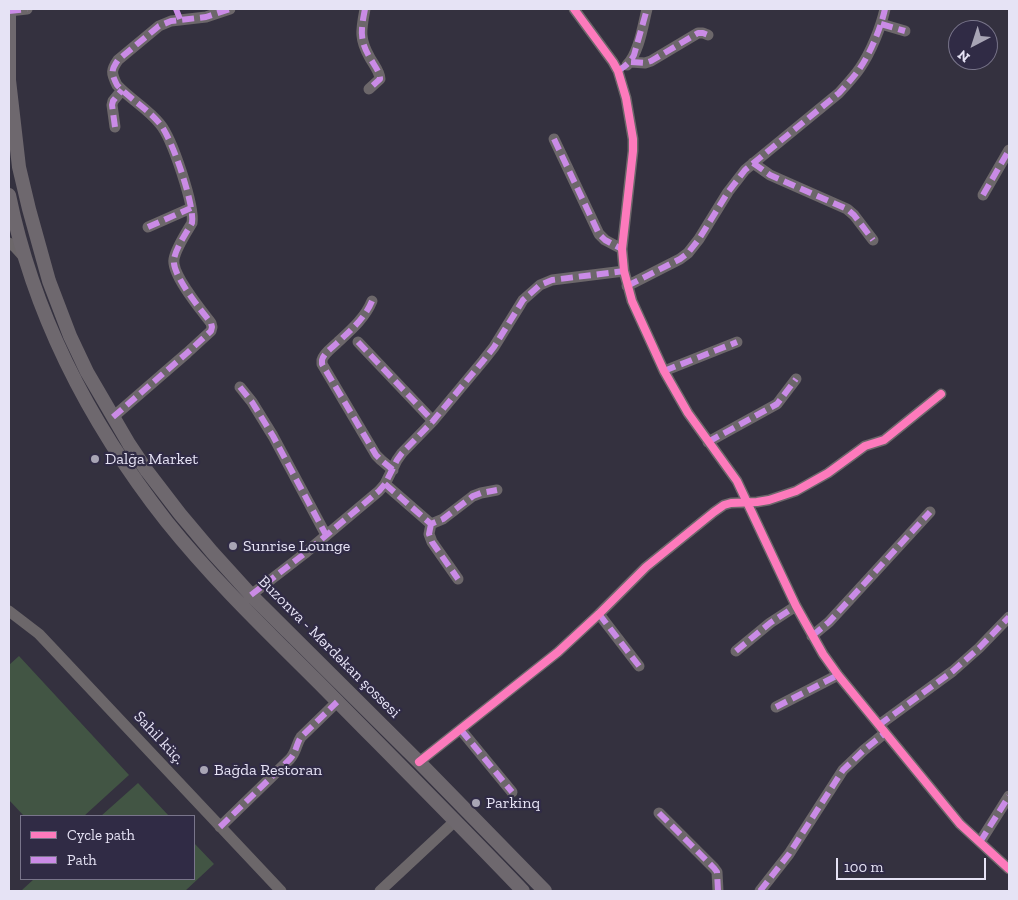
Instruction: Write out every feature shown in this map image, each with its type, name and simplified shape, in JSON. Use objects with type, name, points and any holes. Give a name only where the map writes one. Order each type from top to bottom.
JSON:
[{"type":"main road","name":"Buzonva - Mərdəkan şossesi","points":[[9,10],[10,89],[19,167],[28,208],[49,281],[70,336],[87,372],[128,444],[180,514],[251,594],[545,891]]},
{"type":"main road","points":[[9,195],[24,256],[64,360],[121,458],[168,522],[240,605],[523,891]]},
{"type":"street","points":[[9,10],[27,9]]},
{"type":"street","points":[[113,417],[187,353],[211,331],[212,327],[174,268],[174,256],[193,218],[174,150],[166,133],[154,118],[122,90],[113,78],[112,72],[118,60],[159,26],[171,21],[178,14],[206,17],[230,9]]},
{"type":"street","points":[[365,9],[361,29],[362,41],[380,75],[380,79],[369,89]]},
{"type":"street","points":[[574,9],[606,50],[618,71],[626,98],[633,139],[633,151],[622,249],[624,271],[637,315],[664,371],[688,413],[734,476],[796,606],[823,654],[838,675],[956,819],[1009,869]]},
{"type":"street","points":[[618,71],[631,62],[647,9]]},
{"type":"street","points":[[627,286],[688,253],[699,240],[736,180],[753,163],[843,88],[861,68],[881,24],[885,9]]},
{"type":"street","points":[[881,24],[904,31]]},
{"type":"street","points":[[631,62],[651,62],[698,33],[703,32],[708,35]]},
{"type":"street","points":[[115,127],[112,105],[122,90]]},
{"type":"street","points":[[554,139],[599,234],[604,240],[622,249]]},
{"type":"street","points":[[983,195],[1009,150]]},
{"type":"street","points":[[753,163],[760,170],[770,175],[847,209],[854,215],[873,240]]},
{"type":"street","points":[[148,227],[191,208]]},
{"type":"street","points":[[9,243],[24,256]]},
{"type":"street","points":[[251,594],[304,554],[379,491],[385,484],[402,453],[483,361],[524,300],[540,285],[552,280],[624,271]]},
{"type":"street","points":[[372,301],[366,314],[326,353],[322,364],[376,454],[393,470]]},
{"type":"street","points":[[358,342],[433,420]]},
{"type":"street","points":[[664,371],[737,342]]},
{"type":"street","points":[[708,442],[777,404],[796,380]]},
{"type":"street","points":[[240,387],[252,402],[273,436],[326,535]]},
{"type":"street","points":[[419,762],[558,652],[646,567],[714,512],[724,505],[731,503],[770,500],[796,491],[828,473],[865,446],[884,440],[941,394]]},
{"type":"street","points":[[385,484],[431,524]]},
{"type":"street","points":[[431,524],[443,519],[473,496],[497,490]]},
{"type":"street","points":[[812,636],[829,622],[930,512]]},
{"type":"street","points":[[431,524],[429,534],[432,542],[458,579]]},
{"type":"street","points":[[736,651],[770,623],[796,606]]},
{"type":"street","name":"Sahil küç.","points":[[9,612],[39,634],[281,891]]},
{"type":"street","points":[[599,614],[639,666]]},
{"type":"street","points":[[760,891],[789,854],[844,770],[882,729],[979,648],[1009,617]]},
{"type":"street","points":[[776,707],[838,675]]},
{"type":"street","points":[[220,827],[290,759],[295,753],[301,736],[337,702]]},
{"type":"street","points":[[461,730],[512,792]]},
{"type":"street","points":[[980,842],[1009,796]]},
{"type":"street","points":[[659,813],[714,868],[717,872],[718,891]]},
{"type":"street","points":[[380,891],[455,821]]},
{"type":"green space","points":[[19,656],[129,775],[85,815],[23,815],[9,800],[9,665]]},
{"type":"green space","points":[[138,783],[168,815],[102,815]]},
{"type":"green space","points":[[195,844],[214,864],[185,891],[22,890],[33,880],[195,880]]},
{"type":"marked path","points":[[9,11],[27,9]]},
{"type":"marked path","points":[[176,9],[180,19]]},
{"type":"marked path","points":[[113,417],[187,353],[211,331],[212,327],[177,274],[174,266],[177,250],[192,223],[190,202],[176,157],[160,124],[117,85],[113,69],[118,60],[159,26],[171,21],[206,17],[230,9]]},
{"type":"marked path","points":[[365,9],[362,29],[364,45],[380,76],[380,79],[369,89]]},
{"type":"marked path","points":[[618,71],[634,55],[647,9]]},
{"type":"marked path","points":[[627,286],[688,253],[699,239],[728,192],[745,170],[839,93],[858,71],[868,55],[885,9]]},
{"type":"marked path","points":[[881,24],[905,31]]},
{"type":"marked path","points":[[631,62],[645,63],[651,61],[698,33],[708,35]]},
{"type":"marked path","points":[[115,127],[112,105],[122,90]]},
{"type":"marked path","points":[[554,139],[599,234],[605,240],[622,249]]},
{"type":"marked path","points":[[983,195],[1009,150]]},
{"type":"marked path","points":[[753,163],[770,175],[847,209],[854,215],[873,240]]},
{"type":"marked path","points":[[148,227],[191,208]]},
{"type":"marked path","points":[[251,595],[304,554],[379,491],[385,484],[402,453],[433,421],[483,361],[494,347],[523,300],[540,285],[552,280],[624,271]]},
{"type":"marked path","points":[[372,301],[366,313],[357,324],[324,355],[322,364],[376,455],[393,470]]},
{"type":"marked path","points":[[358,342],[433,421]]},
{"type":"marked path","points":[[664,371],[737,342]]},
{"type":"marked path","points":[[708,442],[777,404],[796,379]]},
{"type":"marked path","points":[[240,387],[252,402],[273,436],[326,535]]},
{"type":"marked path","points":[[385,484],[431,524],[443,519],[473,496],[497,490]]},
{"type":"marked path","points":[[812,636],[829,622],[930,512]]},
{"type":"marked path","points":[[431,524],[429,534],[432,542],[458,579]]},
{"type":"marked path","points":[[736,651],[770,623],[796,606]]},
{"type":"marked path","points":[[599,614],[639,666]]},
{"type":"marked path","points":[[879,725],[953,671],[1009,617]]},
{"type":"marked path","points":[[776,707],[838,675]]},
{"type":"marked path","points":[[220,827],[290,759],[301,737],[337,702]]},
{"type":"marked path","points":[[461,730],[512,792]]},
{"type":"marked path","points":[[760,891],[789,854],[843,770],[885,733]]},
{"type":"marked path","points":[[980,842],[1009,796]]},
{"type":"marked path","points":[[659,813],[714,868],[717,872],[718,891]]},
{"type":"cycle path","points":[[574,9],[613,62],[618,71],[626,98],[633,139],[633,151],[622,249],[624,271],[632,301],[664,371],[688,413],[737,481],[796,606],[823,654],[960,824],[1009,869]]},
{"type":"cycle path","points":[[419,762],[558,652],[646,567],[714,512],[724,505],[731,503],[769,500],[796,491],[828,473],[865,446],[884,440],[941,394]]},
{"type":"place","name":"Dalğa Market","points":[[95,459]]},
{"type":"place","name":"Sunrise Lounge","points":[[233,546]]},
{"type":"place","name":"Bağda Restoran","points":[[204,770]]},
{"type":"place","name":"Parkinq","points":[[476,803]]}]
